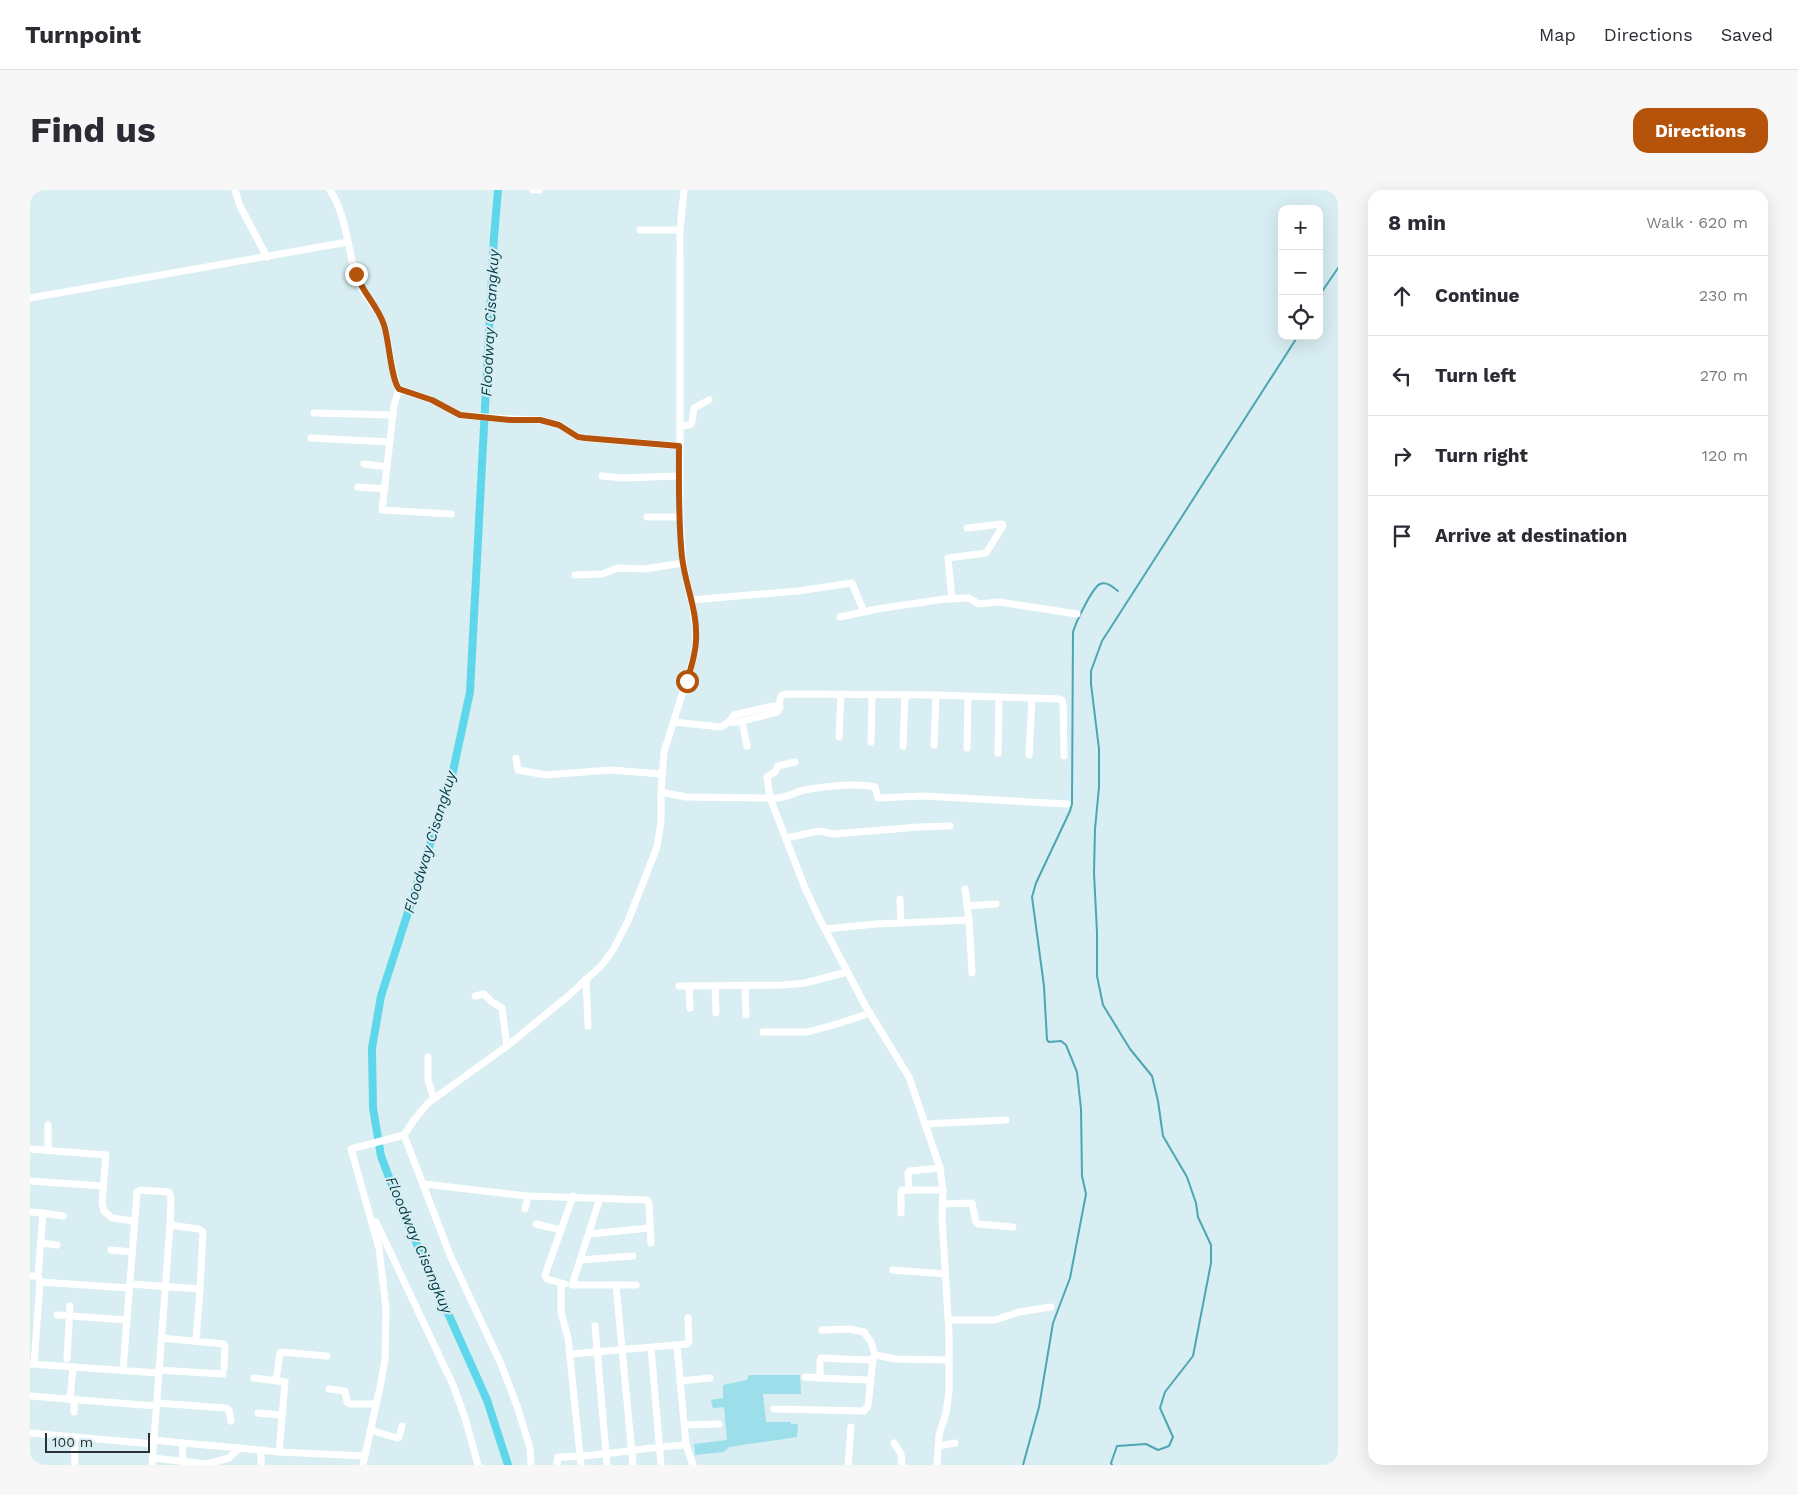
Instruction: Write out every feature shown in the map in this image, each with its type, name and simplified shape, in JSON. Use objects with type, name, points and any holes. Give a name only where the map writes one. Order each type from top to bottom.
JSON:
[{"type":"street","points":[[235,190],[240,206],[267,257]]},
{"type":"street","points":[[330,190],[342,213],[360,287],[384,324],[392,357],[394,380],[399,389],[393,415],[382,510],[451,514]]},
{"type":"street","points":[[533,190],[539,190]]},
{"type":"street","points":[[363,1465],[385,1360],[386,1309],[380,1248],[351,1149],[402,1136],[434,1098],[506,1046],[601,966],[613,950],[628,921],[654,858],[661,822],[664,752],[695,653],[697,638],[683,563],[680,517],[680,230],[684,190]]},
{"type":"street","points":[[640,230],[680,230]]},
{"type":"street","points":[[30,298],[348,242]]},
{"type":"street","points":[[399,389],[432,400],[460,415],[511,420],[540,420],[559,425],[578,437],[679,446]]},
{"type":"street","points":[[680,426],[690,425],[694,408],[709,400]]},
{"type":"street","points":[[314,413],[393,415]]},
{"type":"street","points":[[311,438],[390,442]]},
{"type":"street","points":[[364,464],[387,467]]},
{"type":"street","points":[[602,476],[623,478],[679,476]]},
{"type":"street","points":[[358,487],[385,489]]},
{"type":"street","points":[[647,517],[680,517]]},
{"type":"street","points":[[952,599],[948,558],[986,553],[1003,526],[1002,524],[966,528]]},
{"type":"street","points":[[575,575],[602,574],[618,568],[644,569],[683,563]]},
{"type":"street","points":[[691,600],[798,591],[852,583],[864,612]]},
{"type":"street","points":[[840,617],[952,599],[970,598],[976,603],[999,602],[1077,614]]},
{"type":"street","points":[[839,738],[841,694]]},
{"type":"street","points":[[728,722],[742,721],[775,713],[780,707],[782,695],[936,695],[1060,699],[1063,702],[1064,756]]},
{"type":"street","points":[[871,742],[872,695]]},
{"type":"street","points":[[903,746],[905,695]]},
{"type":"street","points":[[934,745],[936,695]]},
{"type":"street","points":[[967,748],[968,696]]},
{"type":"street","points":[[998,753],[999,697]]},
{"type":"street","points":[[1029,755],[1032,698]]},
{"type":"street","points":[[674,722],[721,727],[734,715],[773,706],[780,707]]},
{"type":"street","points":[[742,721],[747,746]]},
{"type":"street","points":[[516,758],[518,770],[546,775],[610,770],[662,774]]},
{"type":"street","points":[[795,762],[778,766],[775,772],[767,777],[770,798],[805,888],[847,972],[909,1077],[940,1168],[943,1190],[944,1274],[948,1320],[948,1406],[940,1430],[937,1465]]},
{"type":"street","points":[[661,792],[686,797],[776,799],[807,790],[865,786],[875,787],[878,798],[924,796],[1067,804]]},
{"type":"street","points":[[786,838],[819,831],[833,834],[950,826]]},
{"type":"street","points":[[965,889],[972,973]]},
{"type":"street","points":[[900,899],[901,923]]},
{"type":"street","points":[[967,906],[996,904]]},
{"type":"street","points":[[826,929],[876,924],[969,920]]},
{"type":"street","points":[[679,986],[784,985],[805,983],[847,972]]},
{"type":"street","points":[[586,980],[588,1026]]},
{"type":"street","points":[[688,986],[690,1008]]},
{"type":"street","points":[[715,986],[716,1013]]},
{"type":"street","points":[[745,986],[746,1015]]},
{"type":"street","points":[[475,996],[483,994],[502,1008],[506,1046]]},
{"type":"street","points":[[763,1032],[808,1032],[840,1024],[870,1013]]},
{"type":"street","points":[[428,1057],[428,1080],[434,1098]]},
{"type":"street","points":[[925,1124],[1006,1120]]},
{"type":"street","points":[[48,1125],[48,1151]]},
{"type":"street","points":[[402,1136],[424,1184],[450,1255],[501,1364],[530,1448],[531,1465]]},
{"type":"street","points":[[30,1150],[106,1155],[102,1203],[104,1211],[112,1218],[134,1221]]},
{"type":"street","points":[[909,1190],[908,1176],[910,1171],[940,1168]]},
{"type":"street","points":[[30,1181],[103,1186]]},
{"type":"street","points":[[424,1184],[528,1196],[573,1196],[647,1200],[649,1204],[651,1243]]},
{"type":"street","points":[[902,1213],[902,1190],[943,1190]]},
{"type":"street","points":[[123,1370],[138,1191],[168,1192],[171,1198],[170,1225],[158,1371],[153,1462],[182,1460],[207,1464],[215,1463],[229,1458],[239,1448]]},
{"type":"street","points":[[525,1209],[528,1196]]},
{"type":"street","points":[[573,1196],[545,1275],[547,1279],[561,1284],[572,1285],[636,1285]]},
{"type":"street","points":[[572,1285],[600,1198]]},
{"type":"street","points":[[942,1204],[972,1203],[978,1224],[1013,1227]]},
{"type":"street","points":[[369,1209],[417,1306],[453,1385],[465,1418],[478,1465]]},
{"type":"street","points":[[30,1212],[63,1216]]},
{"type":"street","points":[[43,1213],[32,1364],[123,1370],[223,1371],[224,1344],[161,1338]]},
{"type":"street","points":[[536,1224],[561,1230]]},
{"type":"street","points":[[170,1225],[199,1229],[203,1232],[196,1341]]},
{"type":"street","points":[[589,1234],[650,1228]]},
{"type":"street","points":[[41,1243],[58,1244]]},
{"type":"street","points":[[111,1250],[132,1252]]},
{"type":"street","points":[[581,1260],[633,1256]]},
{"type":"street","points":[[893,1270],[944,1274]]},
{"type":"street","points":[[30,1276],[39,1279],[130,1286],[200,1289]]},
{"type":"street","points":[[561,1284],[561,1313],[568,1334],[571,1354],[581,1461]]},
{"type":"street","points":[[616,1285],[633,1465]]},
{"type":"street","points":[[67,1359],[70,1306]]},
{"type":"street","points":[[948,1320],[995,1320],[1019,1312],[1051,1307]]},
{"type":"street","points":[[57,1314],[127,1320]]},
{"type":"street","points":[[571,1354],[677,1346],[689,1342],[688,1318]]},
{"type":"street","points":[[595,1326],[607,1465]]},
{"type":"street","points":[[774,1409],[864,1410],[868,1406],[869,1380],[874,1357],[871,1342],[864,1332],[850,1329],[822,1330]]},
{"type":"street","points":[[677,1346],[686,1446],[693,1465]]},
{"type":"street","points":[[651,1348],[662,1465]]},
{"type":"street","points":[[276,1381],[281,1352],[327,1356]]},
{"type":"street","points":[[820,1378],[821,1358],[861,1361],[874,1357],[948,1360]]},
{"type":"street","points":[[73,1366],[72,1399],[74,1412]]},
{"type":"street","points":[[805,1377],[869,1380]]},
{"type":"street","points":[[254,1378],[285,1382],[279,1452]]},
{"type":"street","points":[[680,1381],[710,1378]]},
{"type":"street","points":[[330,1389],[345,1392],[346,1401],[350,1404],[376,1404]]},
{"type":"street","points":[[30,1396],[226,1408],[229,1410],[230,1421]]},
{"type":"street","points":[[258,1413],[282,1415]]},
{"type":"street","points":[[684,1425],[719,1424]]},
{"type":"street","points":[[370,1430],[397,1438],[402,1426]]},
{"type":"street","points":[[848,1465],[851,1427]]},
{"type":"street","points":[[30,1433],[183,1443],[279,1452],[365,1456]]},
{"type":"street","points":[[74,1437],[74,1465]]},
{"type":"street","points":[[182,1460],[183,1443]]},
{"type":"street","points":[[894,1443],[901,1454],[902,1465]]},
{"type":"street","points":[[938,1446],[955,1443]]},
{"type":"street","points":[[557,1465],[558,1457],[581,1461],[606,1455],[660,1447],[686,1446]]},
{"type":"street","points":[[261,1450],[261,1465]]},
{"type":"shaded area","points":[[749,1375],[800,1375],[801,1394],[763,1394],[766,1422],[791,1422],[791,1424],[798,1424],[797,1437],[729,1447],[724,1452],[695,1455],[694,1444],[727,1440],[724,1407],[713,1408],[711,1400],[723,1398],[723,1385],[747,1380]]},
{"type":"waterway","name":"Floodway Cisangkuy","points":[[498,190],[470,692],[452,776],[381,996],[372,1048],[373,1108],[381,1156],[399,1204],[487,1400],[508,1465]]},
{"type":"waterway","points":[[1320,295],[1338,268]]},
{"type":"waterway","points":[[1112,1465],[1117,1446],[1146,1444],[1158,1450],[1169,1446],[1173,1437],[1160,1408],[1165,1392],[1193,1356],[1211,1263],[1211,1245],[1198,1217],[1196,1203],[1187,1177],[1163,1136],[1152,1076],[1130,1049],[1103,1005],[1097,976],[1094,873],[1095,829],[1099,787],[1099,749],[1091,671],[1102,641],[1295,340]]},
{"type":"waterway","points":[[1023,1465],[1039,1407],[1053,1323],[1070,1278],[1086,1194],[1082,1176],[1081,1109],[1077,1072],[1066,1045],[1061,1041],[1049,1042],[1047,1040],[1044,986],[1032,897],[1036,883],[1072,804],[1073,632],[1085,606],[1100,584],[1105,583],[1118,591]]},
{"type":"route","points":[[356,274],[360,287],[384,324],[392,357],[394,380],[399,389],[432,400],[460,415],[511,420],[540,420],[559,425],[578,437],[679,446],[682,555],[697,638],[693,662],[687,681]]}]
